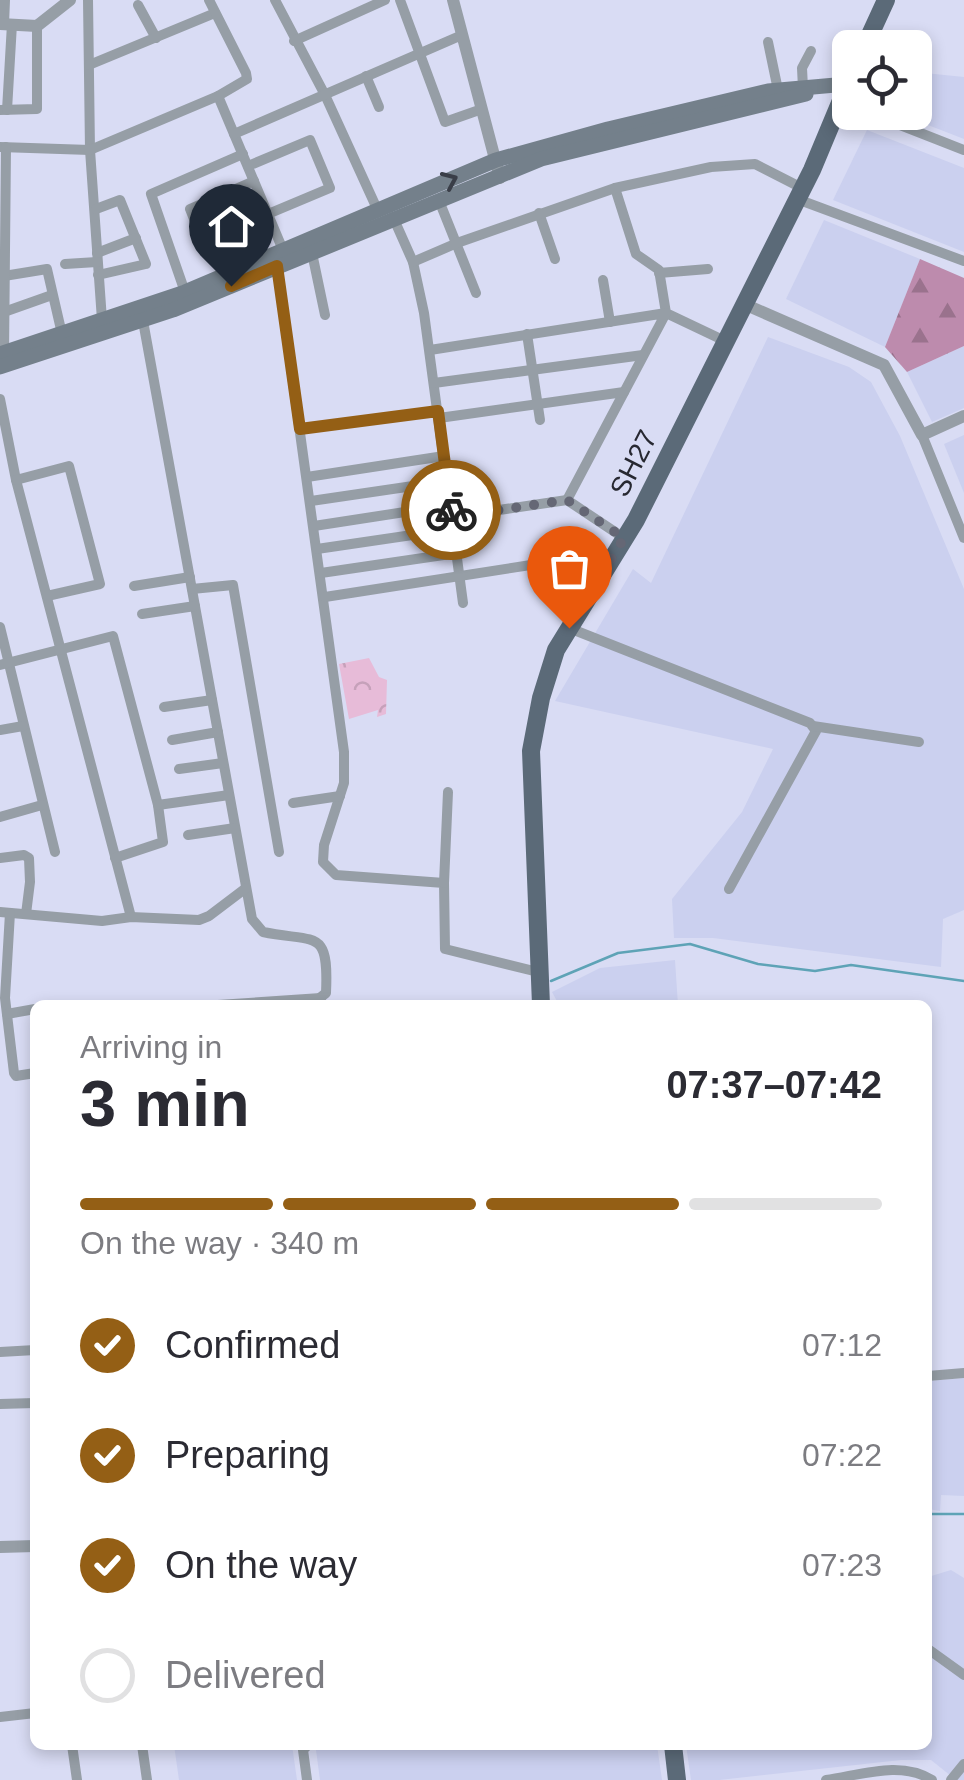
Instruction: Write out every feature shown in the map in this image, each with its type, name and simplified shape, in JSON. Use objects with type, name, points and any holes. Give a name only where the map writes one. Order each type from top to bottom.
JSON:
[{"type":"main road","points":[[872,30],[886,0]]},
{"type":"main road","points":[[3,360],[102,320],[136,319],[185,292],[279,257],[312,253],[496,160],[608,129],[778,90],[832,84]]},
{"type":"main road","points":[[3,360],[136,319],[387,213],[440,203],[541,159],[800,98],[810,87]]},
{"type":"main road","name":"SH27","points":[[541,1000],[531,751],[541,698],[556,650],[624,538],[832,129]]},
{"type":"main road","points":[[674,1750],[677,1780]]},
{"type":"street","points":[[6,0],[4,110],[37,109],[36,26]]},
{"type":"street","points":[[6,24],[36,26],[70,0]]},
{"type":"street","points":[[88,0],[90,150],[102,320]]},
{"type":"street","points":[[3,360],[3,147],[90,150],[218,96],[245,80],[247,76],[208,0]]},
{"type":"street","points":[[274,0],[413,262],[430,350],[463,603]]},
{"type":"street","points":[[294,41],[385,0]]},
{"type":"street","points":[[400,0],[445,122],[482,108]]},
{"type":"street","points":[[453,0],[500,178]]},
{"type":"street","points":[[138,5],[156,38]]},
{"type":"street","points":[[89,65],[215,12]]},
{"type":"street","points":[[234,134],[462,35]]},
{"type":"street","points":[[768,42],[778,90]]},
{"type":"street","points":[[810,87],[802,68],[811,51]]},
{"type":"street","points":[[366,76],[379,107]]},
{"type":"street","points":[[218,96],[268,214],[279,257],[345,767],[322,855],[336,875],[444,882]]},
{"type":"street","points":[[913,130],[964,150]]},
{"type":"street","points":[[248,166],[310,140],[330,188],[268,214]]},
{"type":"street","points":[[185,292],[150,194],[242,154]]},
{"type":"street","points":[[413,262],[615,188],[745,163],[755,164],[799,193],[964,261]]},
{"type":"street","points":[[202,239],[190,209],[254,182]]},
{"type":"street","points":[[567,500],[666,313],[657,266],[640,258],[634,250],[615,188]]},
{"type":"street","points":[[234,190],[248,228]]},
{"type":"street","points":[[96,209],[120,200],[146,264],[98,275]]},
{"type":"street","points":[[440,203],[476,293]]},
{"type":"street","points":[[540,213],[555,259]]},
{"type":"street","points":[[65,264],[97,258],[136,238]]},
{"type":"street","points":[[312,253],[326,315]]},
{"type":"street","points":[[4,276],[48,268],[62,334]]},
{"type":"street","points":[[659,273],[708,269]]},
{"type":"street","points":[[603,280],[610,322]]},
{"type":"street","points":[[3,306],[52,295]]},
{"type":"street","points":[[744,304],[884,364],[922,435],[964,538]]},
{"type":"street","points":[[430,350],[666,313],[726,340]]},
{"type":"street","points":[[136,319],[191,583],[252,919],[259,930],[323,945],[327,990],[319,1000]]},
{"type":"street","points":[[528,334],[540,420]]},
{"type":"street","points":[[434,383],[644,354]]},
{"type":"street","points":[[300,429],[624,392]]},
{"type":"street","points":[[0,399],[16,480],[131,917]]},
{"type":"street","points":[[922,435],[964,416]]},
{"type":"street","points":[[307,477],[444,456]]},
{"type":"street","points":[[16,480],[69,466],[100,584],[47,596]]},
{"type":"street","points":[[311,501],[447,482]]},
{"type":"street","points":[[314,526],[567,500],[624,538]]},
{"type":"street","points":[[318,549],[454,530]]},
{"type":"street","points":[[321,572],[456,553]]},
{"type":"street","points":[[324,598],[550,562]]},
{"type":"street","points":[[134,586],[233,585],[278,852]]},
{"type":"street","points":[[142,614],[195,606]]},
{"type":"street","points":[[0,627],[4,664],[54,852]]},
{"type":"street","points":[[569,628],[812,726],[918,742]]},
{"type":"street","points":[[4,664],[113,636],[158,805],[164,842],[115,858]]},
{"type":"street","points":[[164,708],[212,700]]},
{"type":"street","points":[[0,730],[23,726]]},
{"type":"street","points":[[729,889],[816,731],[812,726]]},
{"type":"street","points":[[172,740],[218,732]]},
{"type":"street","points":[[180,769],[224,763]]},
{"type":"street","points":[[448,792],[442,941],[445,949],[538,972]]},
{"type":"street","points":[[158,805],[229,796]]},
{"type":"street","points":[[293,803],[340,796]]},
{"type":"street","points":[[0,817],[42,805]]},
{"type":"street","points":[[188,835],[235,828]]},
{"type":"street","points":[[0,858],[29,858],[26,914]]},
{"type":"street","points":[[30,1074],[16,1076],[14,1072],[3,974],[5,913],[102,921],[131,917],[204,919],[246,888]]},
{"type":"street","points":[[7,1014],[30,1011]]},
{"type":"street","points":[[0,1352],[30,1350]]},
{"type":"street","points":[[932,1376],[964,1373]]},
{"type":"street","points":[[0,1404],[30,1403]]},
{"type":"street","points":[[0,1547],[30,1546]]},
{"type":"street","points":[[932,1652],[964,1674]]},
{"type":"street","points":[[0,1717],[30,1714]]},
{"type":"street","points":[[73,1750],[77,1780]]},
{"type":"street","points":[[143,1750],[147,1780]]},
{"type":"street","points":[[303,1750],[307,1780]]},
{"type":"street","points":[[951,1780],[964,1764]]},
{"type":"street","points":[[826,1780],[898,1769],[917,1770],[932,1780]]},
{"type":"shaded area","points":[[932,74],[964,77],[964,139],[932,127]]},
{"type":"shaded area","points":[[867,130],[964,168],[964,252],[833,200]]},
{"type":"shaded area","points":[[824,220],[920,259],[885,347],[786,299]]},
{"type":"shaded area","points":[[768,337],[849,367],[871,382],[900,436],[964,589],[964,910],[943,919],[941,967],[713,938],[674,938],[672,899],[742,812],[773,749],[555,701],[633,569],[651,583]]},
{"type":"shaded area","points":[[964,346],[964,408],[932,422],[907,372]]},
{"type":"shaded area","points":[[964,435],[964,493],[944,444]]},
{"type":"shaded area","points":[[675,960],[678,1000],[556,1000],[552,992],[600,968]]},
{"type":"shaded area","points":[[964,1378],[964,1496],[941,1495],[940,1511],[932,1510],[932,1381]]},
{"type":"shaded area","points":[[951,1570],[964,1578],[964,1780],[956,1780],[931,1760],[901,1760],[691,1780],[687,1750],[932,1750],[932,1576]]},
{"type":"shaded area","points":[[175,1750],[293,1750],[297,1780],[179,1780]]},
{"type":"shaded area","points":[[316,1750],[658,1750],[662,1780],[320,1780]]},
{"type":"green space","points":[[920,259],[964,278],[964,346],[907,372],[885,347]]},
{"type":"green space","points":[[369,658],[379,677],[387,680],[386,714],[377,717],[378,710],[349,719],[339,664]]},
{"type":"waterway","points":[[551,981],[618,953],[690,944],[758,964],[815,971],[851,965],[964,981]]},
{"type":"waterway","points":[[932,1514],[964,1514]]},
{"type":"way so far","points":[[451,510],[452,517],[567,500],[624,538],[569,628]]},
{"type":"route","points":[[231,286],[277,266],[300,429],[438,411],[451,510]]}]
